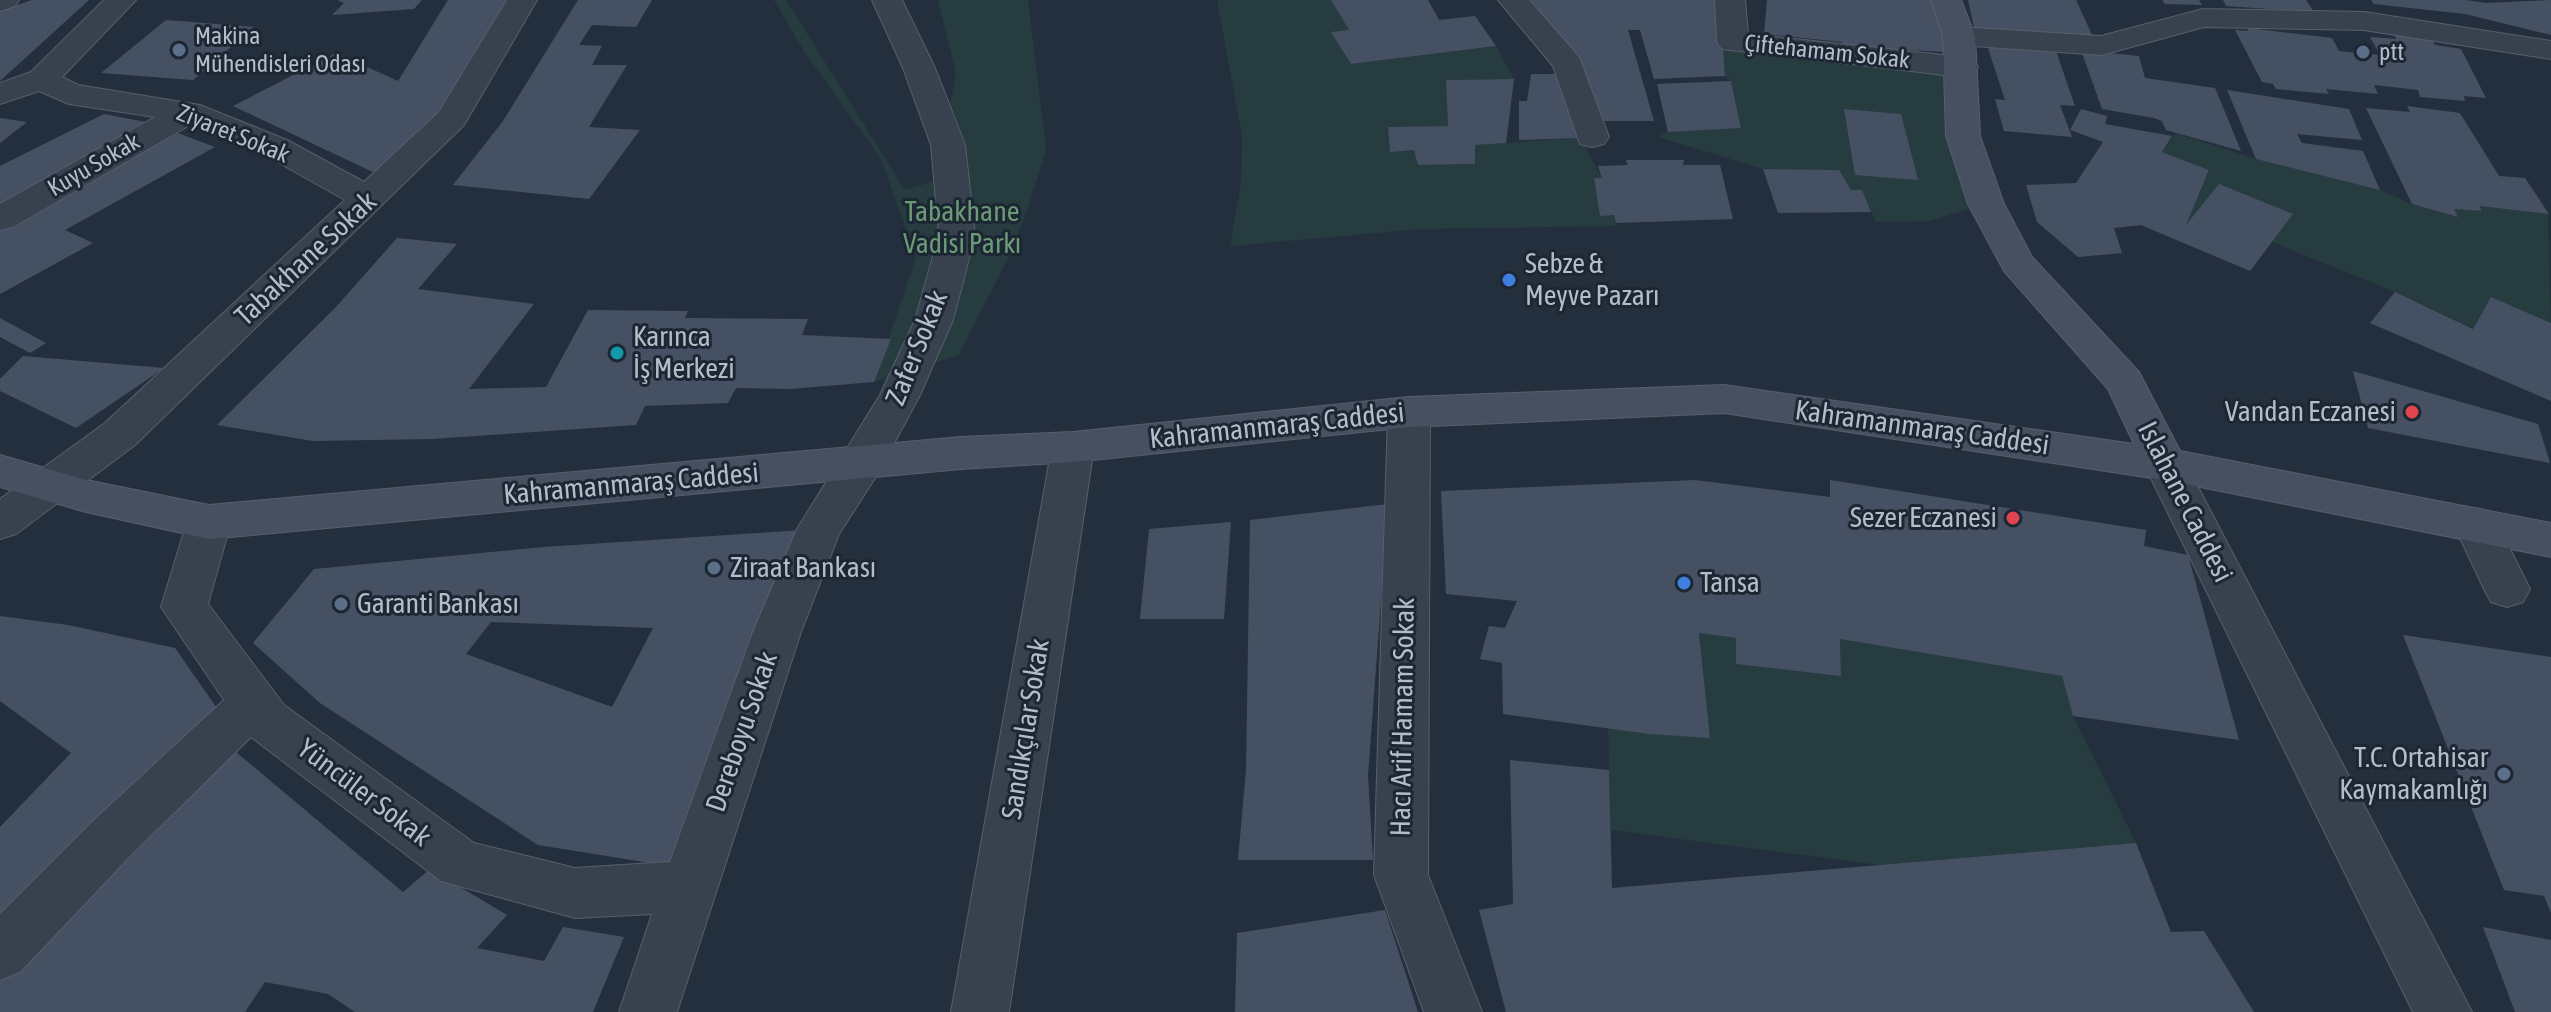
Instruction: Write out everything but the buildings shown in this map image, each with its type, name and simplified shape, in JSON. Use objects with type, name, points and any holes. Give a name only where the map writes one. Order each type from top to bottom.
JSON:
[{"type":"street","points":[[0,94],[42,79],[121,0]]},
{"type":"street","name":"Tabakhane Sokak","points":[[0,522],[120,434],[452,118],[522,0]]},
{"type":"street","name":"Zafer Sokak","points":[[862,464],[900,395],[934,320],[957,235],[948,145],[919,68],[887,0]]},
{"type":"street","points":[[1513,0],[1568,64],[1592,137]]},
{"type":"street","name":"Çiftehamam Sokak","points":[[1730,0],[1733,42],[1960,51]]},
{"type":"street","name":"Islahane Caddesi","points":[[1946,0],[1960,51],[1963,136],[1986,204],[2017,263],[2125,382],[2443,1012]]},
{"type":"street","points":[[2340,0],[2364,21]]},
{"type":"street","points":[[1960,51],[2102,46],[2203,18],[2364,21],[2549,50]]},
{"type":"street","name":"Ziyaret Sokak","points":[[42,79],[69,94],[188,112],[275,147],[369,199]]},
{"type":"street","name":"Kuyu Sokak","points":[[0,219],[188,112]]},
{"type":"street","name":"Kahramanmaraş Caddesi","points":[[0,471],[86,496],[209,522],[1073,447],[1409,412],[1724,399],[2165,464],[2551,540]]},
{"type":"street","name":"Hacı Arif Hamam Sokak","points":[[1409,412],[1401,875],[1453,1012]]},
{"type":"street","name":"Sandıkçılar Sokak","points":[[980,1012],[1073,447]]},
{"type":"street","name":"Dereboyu Sokak","points":[[648,1012],[688,886],[777,632],[819,529],[862,464]]},
{"type":"street","name":"Yüncüler Sokak","points":[[209,522],[184,607],[266,720],[460,864],[575,893],[688,886]]},
{"type":"street","points":[[2476,525],[2507,589]]},
{"type":"street","points":[[0,953],[111,839],[255,702]]},
{"type":"green space","name":"Tabakhane Vadisi Parkı","points":[[774,0],[786,0],[905,190],[935,181],[956,73],[938,0],[1028,0],[1046,149],[1028,208],[1007,260],[959,355],[874,382],[916,257],[881,159],[804,51]]},
{"type":"green space","points":[[1217,0],[1331,0],[1349,30],[1351,64],[1496,46],[1514,79],[1446,80],[1448,126],[1389,127],[1390,151],[1414,150],[1419,165],[1475,164],[1475,145],[1580,138],[1602,178],[1594,178],[1600,215],[1614,215],[1617,226],[1421,229],[1230,246],[1241,183],[1242,136]]},
{"type":"green space","points":[[1723,43],[1953,69],[1986,204],[1930,221],[1876,222],[1862,191],[1851,190],[1839,170],[1763,169],[1658,137],[1668,132],[1741,128],[1731,82],[1725,76]]},
{"type":"green space","points":[[2176,133],[2256,159],[2380,190],[2412,204],[2457,217],[2454,209],[2481,211],[2479,206],[2548,214],[2551,323],[2491,297],[2473,328],[2395,292],[2272,242],[2292,215],[2219,185],[2186,225],[2209,170],[2162,152]]},
{"type":"green space","points":[[1699,633],[1736,638],[1841,675],[1840,639],[2062,676],[2073,716],[2136,843],[1880,865],[1611,830],[1608,727],[1710,738]]},
{"type":"place","name":"Makina Mühendisleri Odası","points":[[179,50]]},
{"type":"place","name":"ptt","points":[[2363,52]]},
{"type":"place","name":"Sebze & Meyve Pazarı","points":[[1509,280]]},
{"type":"place","name":"Karınca İş Merkezi","points":[[617,353]]},
{"type":"place","name":"Vandan Eczanesi","points":[[2412,412]]},
{"type":"place","name":"Sezer Eczanesi","points":[[2013,518]]},
{"type":"place","name":"Ziraat Bankası","points":[[714,568]]},
{"type":"place","name":"Tansa","points":[[1684,583]]},
{"type":"place","name":"Garanti Bankası","points":[[341,604]]},
{"type":"place","name":"T.C. Ortahisar Kaymakamlığı","points":[[2504,774]]}]
